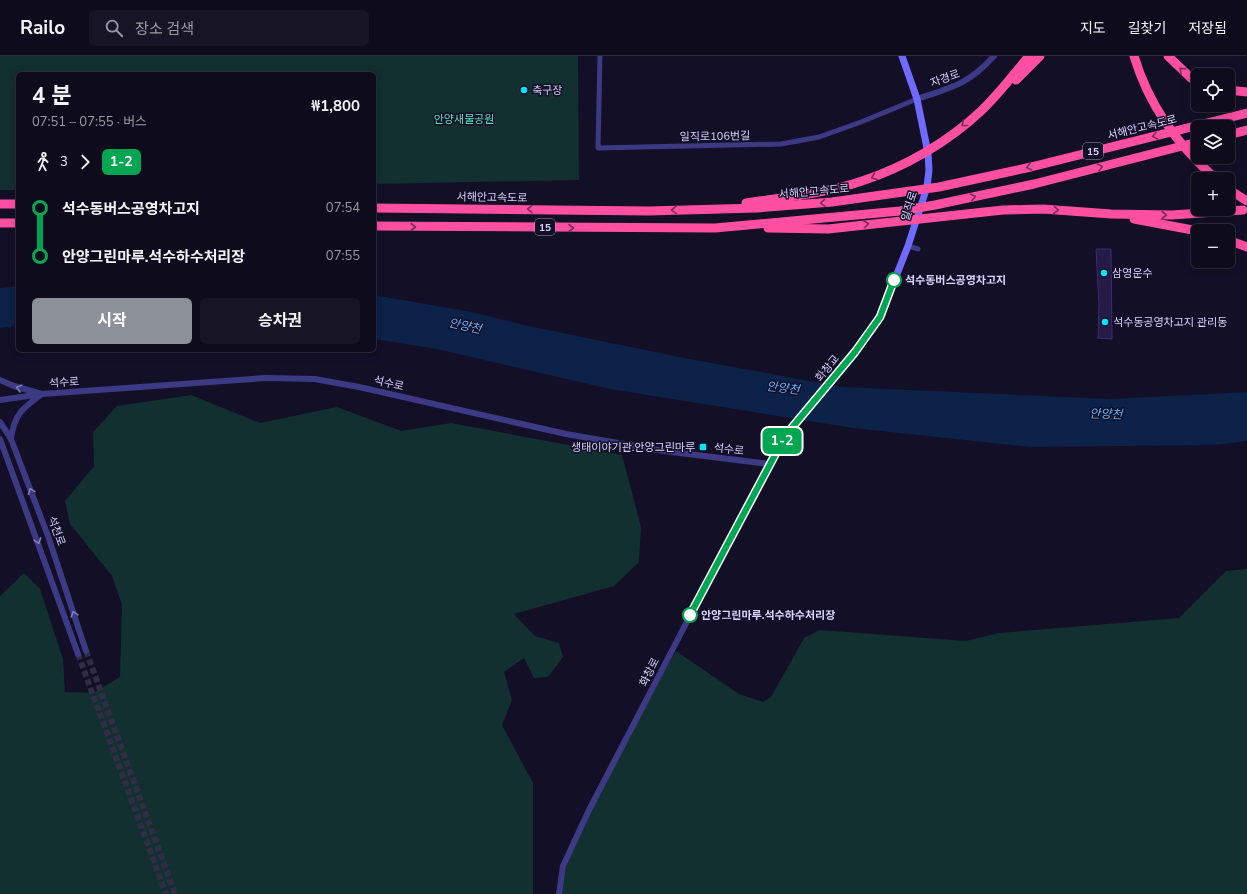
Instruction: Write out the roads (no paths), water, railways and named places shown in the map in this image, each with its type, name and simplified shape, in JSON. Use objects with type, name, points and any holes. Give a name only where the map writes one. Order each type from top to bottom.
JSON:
[{"type":"highway","points":[[981,110],[1030,56]]},
{"type":"highway","points":[[712,208],[828,191],[862,182],[909,161],[940,143],[981,110],[1040,56]]},
{"type":"highway","points":[[1134,56],[1146,91],[1170,131],[1197,162],[1208,172]]},
{"type":"highway","points":[[1168,56],[1191,77]]},
{"type":"highway","points":[[1235,91],[1247,92]]},
{"type":"highway","name":"서해안고속도로","points":[[376,208],[649,211],[712,208],[757,208],[832,202],[939,187],[1031,167],[1247,113]]},
{"type":"highway","points":[[1235,133],[1247,130]]},
{"type":"highway","name":"15","points":[[376,226],[715,228],[900,211],[1034,184],[1191,144]]},
{"type":"highway","points":[[1235,196],[1245,206]]},
{"type":"highway","points":[[0,204],[16,204]]},
{"type":"highway","points":[[715,228],[828,229],[899,220],[934,218],[1003,210],[1035,209],[1111,214],[1172,215],[1245,206]]},
{"type":"highway","points":[[1111,214],[1191,230]]},
{"type":"highway","points":[[0,223],[16,223]]},
{"type":"highway","points":[[1235,243],[1247,247]]},
{"type":"main road","name":"일직로","points":[[855,352],[880,317],[908,246],[927,187],[929,170],[928,153],[917,99],[902,56]]},
{"type":"main road","name":"화창교","points":[[769,464],[785,436],[855,352]]},
{"type":"street","name":"일직로106번길","points":[[600,56],[598,148],[781,144],[819,137],[917,99]]},
{"type":"street","name":"자경로","points":[[917,99],[964,82],[974,76],[994,56]]},
{"type":"street","points":[[908,246],[918,249]]},
{"type":"street","name":"석수로","points":[[0,400],[42,394],[266,378],[315,379],[359,387],[566,434],[664,451],[769,464]]},
{"type":"street","points":[[0,380],[14,386],[42,394]]},
{"type":"street","points":[[11,439],[19,414],[25,407],[42,394]]},
{"type":"street","name":"석천로","points":[[0,422],[11,439],[48,536],[86,651]]},
{"type":"street","name":"석천로","points":[[0,442],[37,538],[78,654]]},
{"type":"street","name":"화창로","points":[[559,894],[563,866],[589,810],[769,464]]},
{"type":"water","points":[[16,286],[16,326],[0,328],[0,288]]},
{"type":"water","name":"안양천","points":[[376,295],[471,312],[524,325],[684,358],[843,387],[1110,399],[1247,392],[1247,441],[1214,445],[1030,447],[853,428],[610,389],[437,349],[376,339]]},
{"type":"tunnel","points":[[86,651],[175,894]]},
{"type":"tunnel","points":[[78,654],[166,894]]},
{"type":"place","name":"축구장","points":[[524,90]]},
{"type":"place","name":"삼영운수","points":[[1104,273]]},
{"type":"place","name":"석수동버스공영차고지","points":[[894,280]]},
{"type":"place","name":"석수동공영차고지 관리동","points":[[1105,322]]},
{"type":"place","name":"생태이야기관.안양그린마루","points":[[703,447]]},
{"type":"place","name":"안양그린마루.석수하수처리장","points":[[690,615]]},
{"type":"park label","name":"안양새물공원","points":[[464,119]]}]
